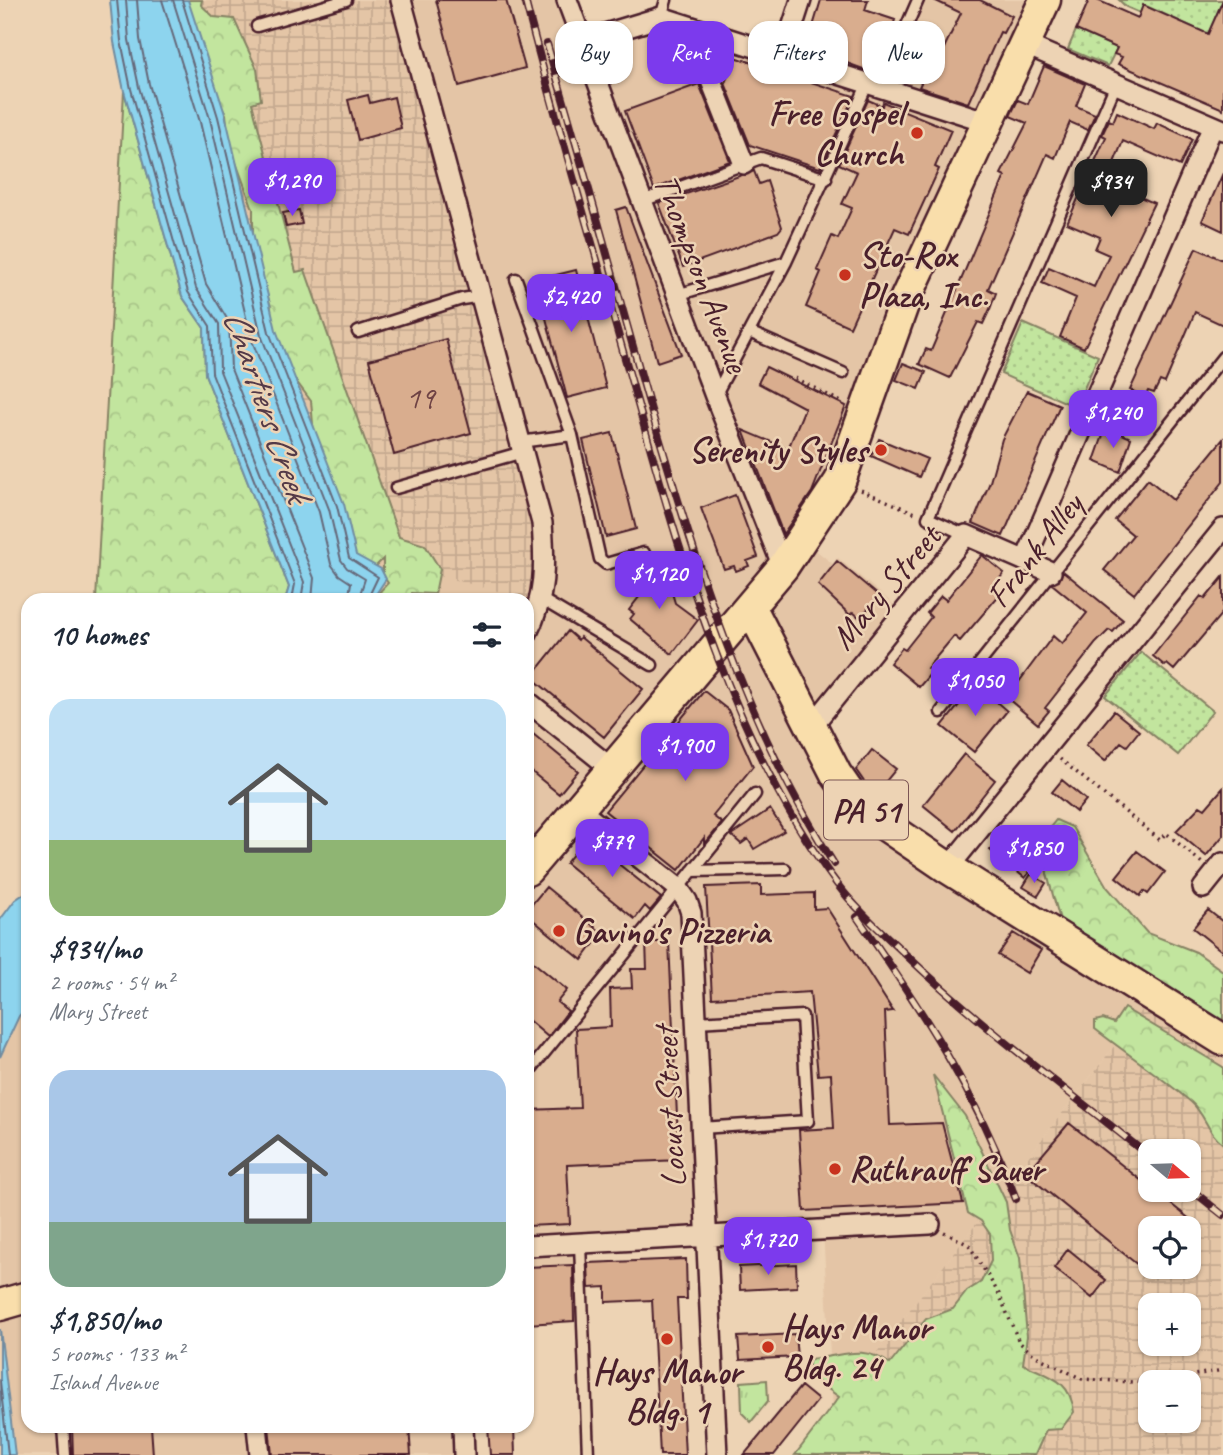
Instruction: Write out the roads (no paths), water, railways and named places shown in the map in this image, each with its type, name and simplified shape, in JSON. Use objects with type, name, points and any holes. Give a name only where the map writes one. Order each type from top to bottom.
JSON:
[{"type":"main road","points":[[534,861],[783,567],[840,481],[904,302],[985,121],[1045,0]]},
{"type":"main road","name":"PA 51","points":[[750,606],[811,726],[853,800],[948,868],[1223,1040]]},
{"type":"main road","points":[[0,1306],[21,1299]]},
{"type":"street","points":[[401,0],[542,523],[546,568],[541,598],[534,616]]},
{"type":"street","name":"Thompson Avenue","points":[[567,0],[575,21]]},
{"type":"street","points":[[794,21],[801,0]]},
{"type":"street","points":[[633,21],[664,9],[685,21]]},
{"type":"street","points":[[1024,44],[1218,128],[1025,561]]},
{"type":"street","points":[[848,77],[985,121]]},
{"type":"street","name":"Thompson Avenue","points":[[598,84],[715,396],[783,567]]},
{"type":"street","points":[[712,84],[744,164]]},
{"type":"street","points":[[948,868],[1223,529]]},
{"type":"street","name":"Mary Street","points":[[811,726],[966,535],[1052,572]]},
{"type":"street","points":[[534,707],[611,768]]},
{"type":"street","name":"Locust Street","points":[[577,808],[678,888],[691,913],[718,1455]]},
{"type":"street","points":[[534,1246],[930,1224]]},
{"type":"street","points":[[258,1433],[260,1455]]},
{"type":"street","points":[[463,1433],[464,1455]]},
{"type":"lane","points":[[257,26],[346,0]]},
{"type":"lane","points":[[715,396],[918,0]]},
{"type":"lane","points":[[966,535],[928,518],[1116,84]]},
{"type":"lane","points":[[642,201],[761,158],[826,179]]},
{"type":"lane","points":[[677,295],[786,262]]},
{"type":"lane","points":[[516,279],[572,435],[600,559],[606,564],[644,553]]},
{"type":"lane","points":[[358,332],[481,296]]},
{"type":"lane","points":[[749,332],[843,373]]},
{"type":"lane","name":"Frank Alley","points":[[941,712],[1223,357]]},
{"type":"lane","points":[[396,488],[521,447],[572,435]]},
{"type":"lane","points":[[541,598],[652,665]]},
{"type":"lane","points":[[534,1065],[755,793]]},
{"type":"lane","points":[[692,871],[785,869]]},
{"type":"lane","points":[[696,1022],[802,1016],[808,1121],[701,1128]]},
{"type":"lane","points":[[580,1244],[588,1455]]},
{"type":"lane","points":[[63,1433],[65,1455]]},
{"type":"water","name":"Chartiers Creek","points":[[110,0],[188,0],[225,114],[276,330],[344,504],[356,555],[381,569],[386,579],[377,593],[287,593],[289,587],[205,374],[204,328],[182,296],[124,91],[114,42]]},
{"type":"water","points":[[21,896],[21,1014],[0,1057],[0,920]]},
{"type":"water","points":[[0,1329],[15,1455],[0,1455]]},
{"type":"railway","points":[[525,0],[573,178],[684,560],[707,630],[764,763],[798,826],[837,884],[860,911],[962,1006],[1138,1147]]},
{"type":"railway","points":[[547,44],[651,410],[706,586],[726,643],[774,756],[802,811],[834,864]]},
{"type":"railway","points":[[857,917],[904,985],[965,1087],[1016,1199]]},
{"type":"railway","points":[[1201,1197],[1223,1215]]},
{"type":"place","name":"Free Gospel Church","points":[[917,133]]},
{"type":"place","name":"Sto-Rox Plaza, Inc.","points":[[845,275]]},
{"type":"place","name":"Serenity Styles","points":[[881,450]]},
{"type":"place","name":"Gavino's Pizzeria","points":[[559,931]]},
{"type":"place","name":"Ruthrauff Sauer","points":[[835,1169]]},
{"type":"place","name":"Hays Manor Bldg. 1","points":[[667,1339]]},
{"type":"place","name":"Hays Manor Bldg. 24","points":[[768,1347]]}]
